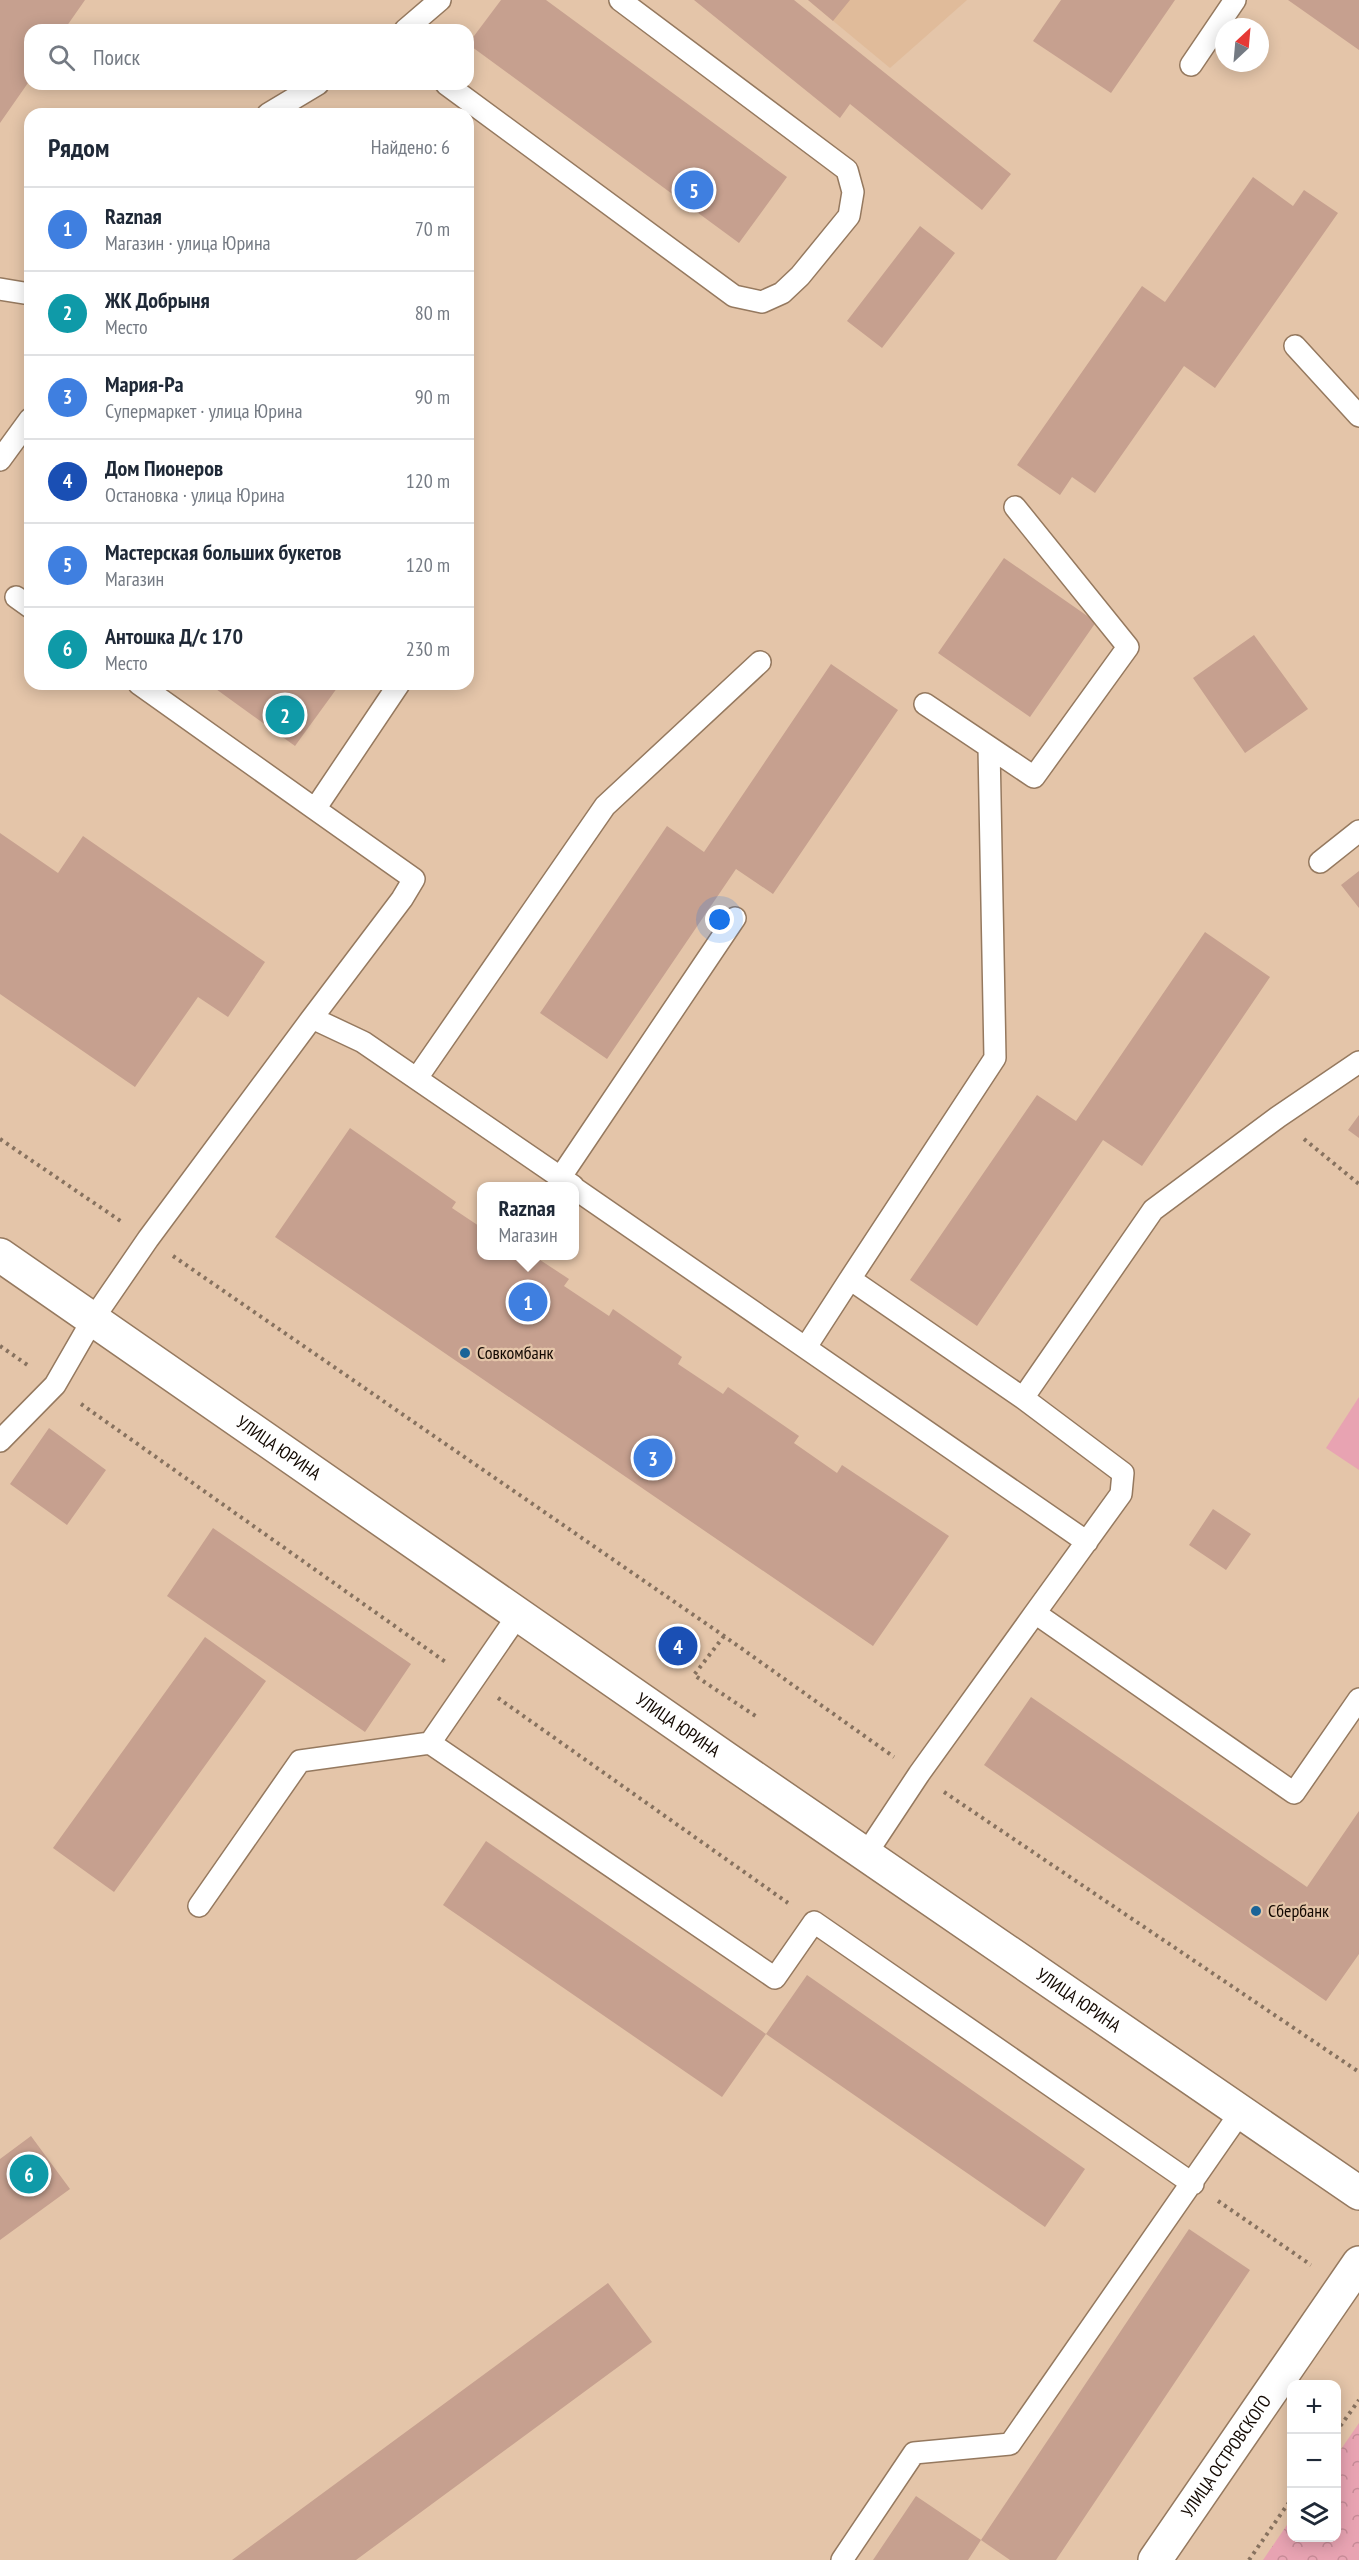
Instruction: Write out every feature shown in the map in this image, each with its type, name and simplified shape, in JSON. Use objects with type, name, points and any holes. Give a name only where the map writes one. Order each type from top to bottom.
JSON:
[{"type":"main road","name":"УЛИЦА ЮРИНА","points":[[0,1254],[518,1615],[1359,2193]]},
{"type":"main road","name":"УЛИЦА ОСТРОВСКОГО","points":[[1155,2560],[1359,2263]]},
{"type":"lane","points":[[412,24],[440,0]]},
{"type":"lane","points":[[454,90],[734,296],[762,302],[782,293],[800,276],[849,216],[853,192],[847,170],[620,0]]},
{"type":"lane","points":[[1191,65],[1235,0]]},
{"type":"lane","points":[[278,108],[308,90]]},
{"type":"lane","points":[[0,289],[24,293]]},
{"type":"lane","points":[[1295,346],[1359,416]]},
{"type":"lane","points":[[0,460],[24,427]]},
{"type":"lane","points":[[925,704],[1034,777],[1128,647],[1015,507]]},
{"type":"lane","points":[[417,1078],[605,806],[760,662]]},
{"type":"lane","points":[[0,1441],[55,1385],[93,1319],[148,1239],[402,899],[414,879],[147,690]]},
{"type":"lane","points":[[315,809],[395,690]]},
{"type":"lane","points":[[806,1347],[995,1058],[989,747]]},
{"type":"lane","points":[[1320,862],[1359,831]]},
{"type":"lane","points":[[570,1182],[735,918]]},
{"type":"lane","points":[[312,1018],[363,1042],[566,1182]]},
{"type":"lane","points":[[1023,1398],[1153,1210],[1278,1117],[1359,1062]]},
{"type":"lane","points":[[579,1191],[1087,1542]]},
{"type":"lane","points":[[850,1279],[1023,1398],[1123,1473],[1121,1494],[919,1774],[866,1854]]},
{"type":"lane","points":[[1035,1613],[1294,1793],[1359,1699]]},
{"type":"lane","points":[[430,1743],[518,1615]]},
{"type":"lane","points":[[199,1906],[300,1761],[430,1743],[775,1978],[814,1922],[1193,2184]]},
{"type":"lane","points":[[842,2560],[914,2453],[1010,2444],[1193,2184],[1240,2113]]},
{"type":"path","points":[[1278,1117],[1359,1184]]},
{"type":"path","points":[[0,1139],[724,1636],[919,1774],[1359,2072]]},
{"type":"path","points":[[0,1346],[814,1922]]},
{"type":"path","points":[[724,1636],[694,1675],[757,1717]]},
{"type":"path","points":[[1193,2184],[1311,2265]]},
{"type":"path","points":[[1341,2425],[1359,2400]]},
{"type":"path","points":[[1249,2560],[1287,2505]]},
{"type":"shaded area","points":[[808,0],[967,0],[890,68]]},
{"type":"green space","points":[[1359,1397],[1359,1470],[1326,1448]]},
{"type":"green space","points":[[1359,2423],[1359,2560],[1263,2560],[1287,2525],[1287,2542],[1341,2542],[1341,2449]]},
{"type":"building","points":[[0,0],[85,0],[68,24],[24,24],[24,89],[0,123]]},
{"type":"building","points":[[501,0],[546,0],[787,177],[739,243],[474,48],[474,36]]},
{"type":"building","points":[[694,0],[794,0],[1011,174],[982,210],[850,104],[840,118]]},
{"type":"building","points":[[808,0],[850,0],[833,21]]},
{"type":"building","points":[[1061,0],[1175,0],[1111,93],[1033,41]]},
{"type":"building","points":[[1288,0],[1359,0],[1359,50]]},
{"type":"building","points":[[1253,177],[1293,206],[1304,190],[1338,213],[1215,388],[1184,366],[1095,493],[1072,477],[1060,495],[1017,465],[1142,286],[1165,302]]},
{"type":"building","points":[[920,226],[955,253],[882,348],[847,321]]},
{"type":"building","points":[[1004,558],[1096,622],[1030,717],[938,653]]},
{"type":"building","points":[[1254,635],[1308,709],[1245,753],[1193,678]]},
{"type":"building","points":[[831,664],[898,710],[773,894],[736,869],[607,1059],[540,1013],[667,826],[704,852]]},
{"type":"building","points":[[217,690],[336,690],[295,746]]},
{"type":"building","points":[[0,833],[58,873],[83,836],[265,962],[228,1017],[198,997],[135,1087],[0,994]]},
{"type":"building","points":[[1359,871],[1359,908],[1341,885]]},
{"type":"building","points":[[1205,932],[1270,977],[1142,1166],[1103,1140],[977,1326],[910,1280],[1037,1095],[1076,1121]]},
{"type":"building","points":[[1359,1115],[1359,1138],[1348,1130]]},
{"type":"building","points":[[350,1128],[456,1202],[452,1208],[477,1225],[477,1260],[540,1260],[569,1279],[564,1286],[609,1316],[613,1309],[682,1357],[678,1364],[723,1394],[728,1387],[799,1436],[794,1443],[837,1473],[842,1465],[949,1536],[873,1646],[275,1237]]},
{"type":"building","points":[[49,1428],[106,1470],[67,1525],[10,1484]]},
{"type":"building","points":[[1213,1509],[1251,1534],[1226,1570],[1189,1545]]},
{"type":"building","points":[[213,1528],[411,1664],[365,1732],[167,1596]]},
{"type":"building","points":[[205,1637],[266,1681],[114,1892],[53,1848]]},
{"type":"building","points":[[1031,1697],[1307,1887],[1359,1811],[1359,1954],[1326,2001],[984,1765]]},
{"type":"building","points":[[486,1841],[766,2034],[722,2097],[443,1905]]},
{"type":"building","points":[[807,1975],[1085,2169],[1045,2227],[766,2034]]},
{"type":"building","points":[[31,2136],[70,2189],[0,2240],[0,2159]]},
{"type":"building","points":[[1189,2229],[1250,2270],[1056,2560],[1010,2560],[981,2540]]},
{"type":"building","points":[[608,2283],[652,2342],[356,2560],[232,2560]]},
{"type":"building","points":[[916,2496],[981,2540],[968,2560],[873,2560]]},
{"type":"place","name":"Мастерская больших букетов","points":[[694,190]]},
{"type":"place","name":"ЖК Добрыня","points":[[285,715]]},
{"type":"place","name":"Raznaя","points":[[528,1302]]},
{"type":"place","name":"Совкомбанк","points":[[465,1353]]},
{"type":"place","name":"Мария-Ра","points":[[653,1458]]},
{"type":"place","name":"Дом Пионеров","points":[[678,1646]]},
{"type":"place","name":"Сбербанк","points":[[1256,1911]]},
{"type":"place","name":"Антошка Д/с 170","points":[[29,2174]]}]
